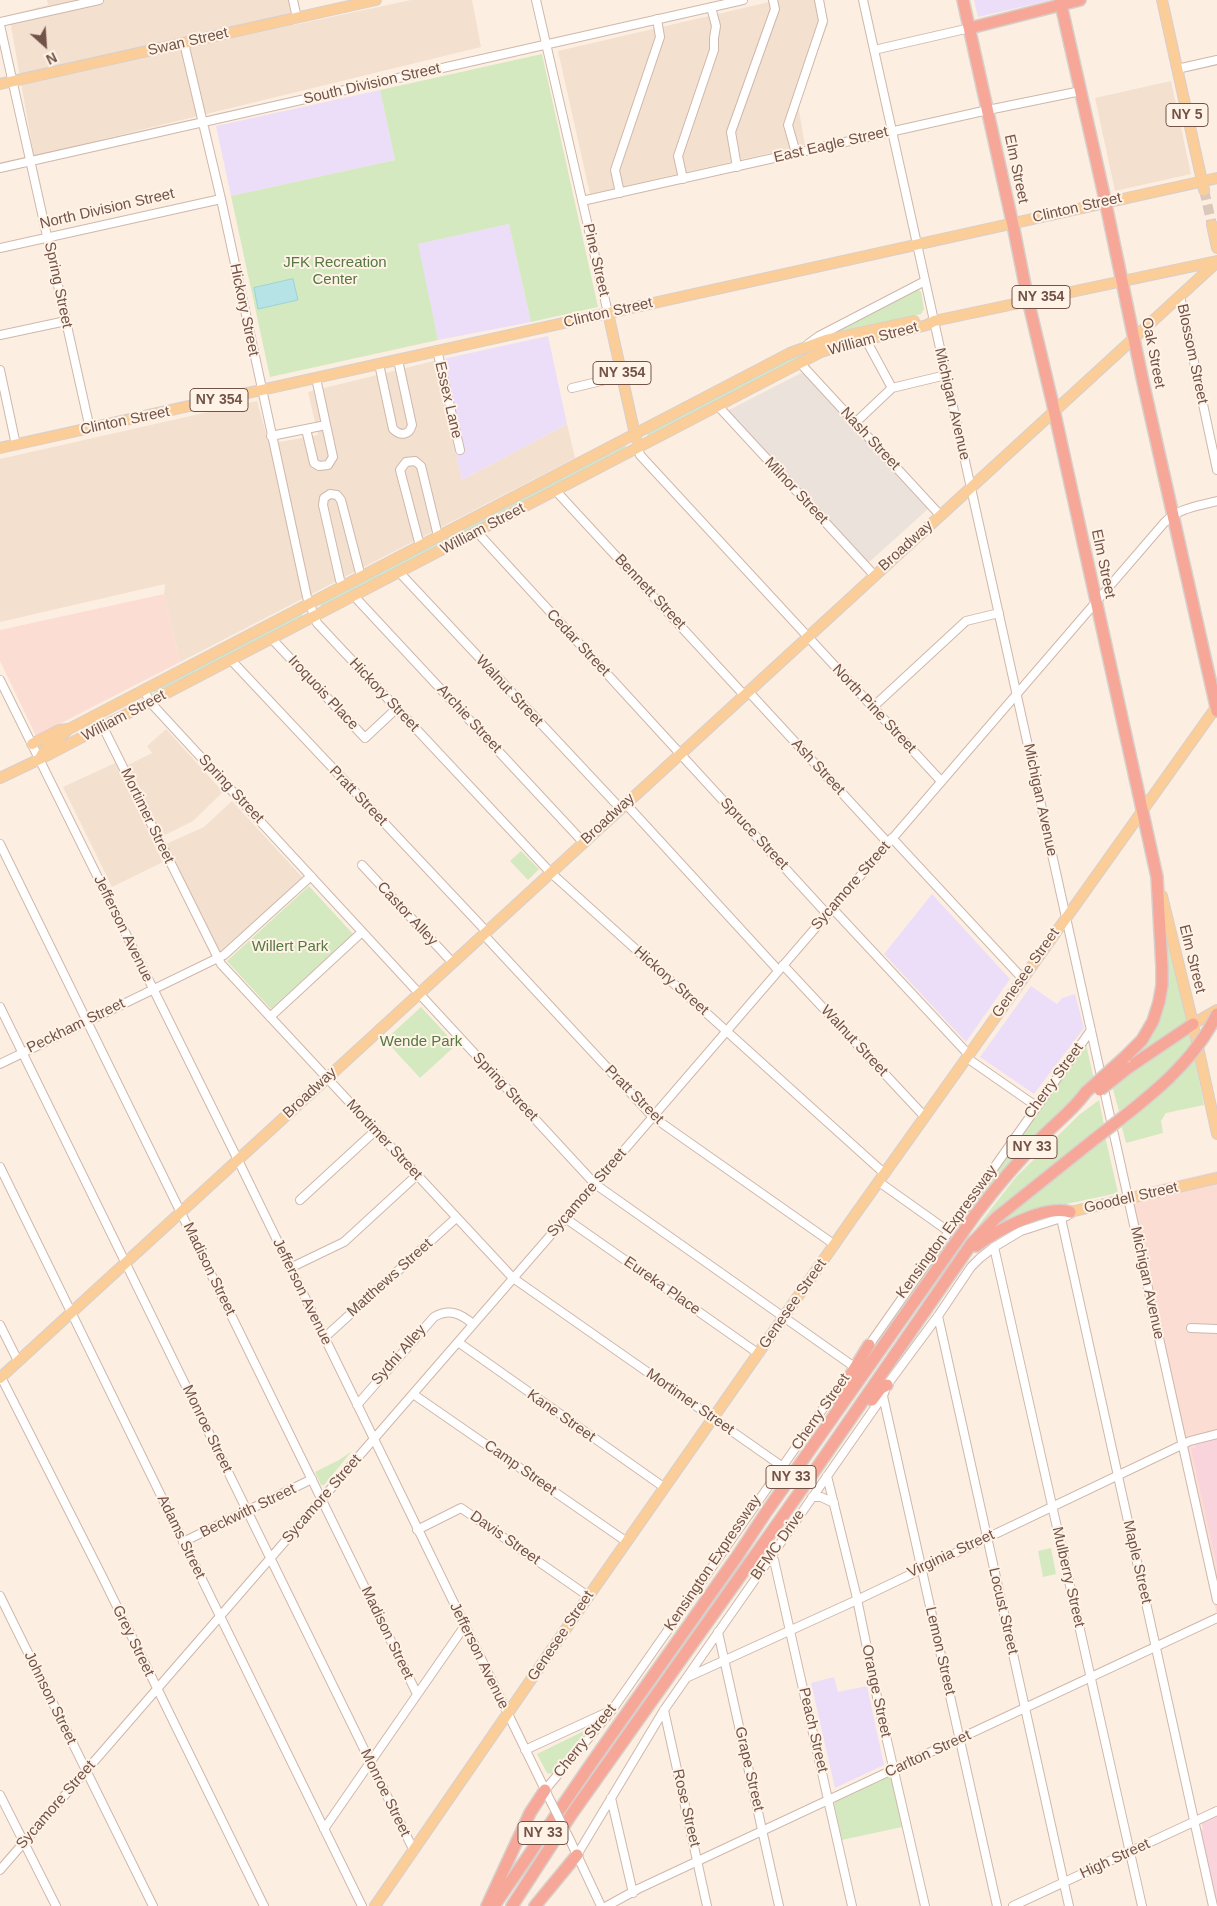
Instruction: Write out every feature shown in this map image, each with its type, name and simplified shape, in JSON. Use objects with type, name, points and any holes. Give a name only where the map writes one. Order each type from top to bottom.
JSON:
[{"type":"highway","name":"Elm Street","points":[[964,0],[1028,300],[1158,877]]},
{"type":"highway","points":[[970,28],[1060,3],[1080,0]]},
{"type":"highway","name":"Oak Street","points":[[1060,3],[1106,201],[1134,338],[1217,708]]},
{"type":"highway","points":[[1127,1062],[1152,1021],[1159,1002],[1162,985],[1158,877]]},
{"type":"highway","points":[[951,1274],[972,1243],[996,1218],[1153,1093],[1169,1078],[1194,1052],[1217,1014]]},
{"type":"highway","points":[[1127,1062],[1193,1024]]},
{"type":"highway","name":"Kensington Expressway","points":[[494,1906],[593,1761],[738,1556],[767,1511],[990,1194],[1044,1135],[1078,1104],[1086,1092],[1127,1062]]},
{"type":"highway","name":"NY 33","points":[[951,1274],[976,1246],[1006,1227],[1044,1214],[1066,1210],[1066,1215]]},
{"type":"highway","name":"Kensington Expressway","points":[[512,1906],[572,1814],[809,1479],[951,1274]]},
{"type":"highway","points":[[767,1511],[787,1473],[841,1393],[869,1345]]},
{"type":"highway","points":[[809,1479],[881,1388],[887,1384]]},
{"type":"highway","points":[[487,1906],[530,1814],[545,1790]]},
{"type":"highway","points":[[535,1906],[577,1855]]},
{"type":"main road","name":"Swan Street","points":[[0,84],[376,0]]},
{"type":"main road","name":"NY 5","points":[[1162,0],[1203,185]]},
{"type":"main road","name":"Clinton Street","points":[[0,448],[1106,201],[1203,185],[1217,178]]},
{"type":"main road","points":[[1212,224],[1217,248]]},
{"type":"main road","name":"William Street","points":[[0,778],[103,727],[638,447],[838,346],[927,325],[934,321],[1217,261]]},
{"type":"main road","name":"Broadway","points":[[0,1378],[1217,261]]},
{"type":"main road","name":"Pine Street","points":[[608,313],[638,447]]},
{"type":"main road","name":"William Street","points":[[39,759],[44,751],[69,729],[802,348],[826,340],[926,319],[934,321]]},
{"type":"main road","name":"Genesee Street","points":[[375,1906],[588,1596],[835,1244],[1022,978],[1217,708]]},
{"type":"main road","name":"NY 354","points":[[32,744],[59,730],[69,729]]},
{"type":"main road","name":"Elm Street","points":[[1158,877],[1217,1134]]},
{"type":"main road","points":[[1193,1024],[1217,1010]]},
{"type":"main road","name":"Goodell Street","points":[[1066,1215],[1129,1198],[1217,1178]]},
{"type":"street","points":[[0,23],[99,0]]},
{"type":"street","points":[[293,0],[297,18]]},
{"type":"street","name":"Pine Street","points":[[536,0],[608,313]]},
{"type":"street","name":"South Division Street","points":[[0,168],[546,43],[743,0]]},
{"type":"street","points":[[737,166],[731,132],[776,9],[773,0]]},
{"type":"street","points":[[796,153],[788,125],[823,21],[819,0]]},
{"type":"street","name":"Michigan Avenue","points":[[863,0],[1217,1600]]},
{"type":"street","points":[[684,179],[678,156],[714,50],[716,26],[711,7]]},
{"type":"street","points":[[620,193],[615,170],[660,37],[657,19]]},
{"type":"street","name":"Spring Street","points":[[0,23],[90,428]]},
{"type":"street","points":[[874,50],[970,28]]},
{"type":"street","name":"Hickory Street","points":[[184,43],[221,199],[261,391],[309,604],[316,623],[550,872],[726,1031],[882,1178],[948,1231]]},
{"type":"street","points":[[1177,69],[1217,60]]},
{"type":"street","name":"East Eagle Street","points":[[582,201],[1080,91]]},
{"type":"street","name":"North Division Street","points":[[0,248],[221,199]]},
{"type":"street","name":"William Street","points":[[802,348],[819,336],[925,281]]},
{"type":"street","name":"Blossom Street","points":[[1180,296],[1217,470]]},
{"type":"street","points":[[0,335],[66,321]]},
{"type":"street","points":[[866,340],[892,388]]},
{"type":"street","name":"Essex Lane","points":[[437,350],[460,450]]},
{"type":"street","points":[[379,364],[393,429],[397,434],[404,434],[408,432],[412,425],[398,360]]},
{"type":"street","name":"Nash Street","points":[[800,364],[940,515]]},
{"type":"street","points":[[0,370],[16,445]]},
{"type":"street","points":[[855,423],[892,388],[946,375]]},
{"type":"street","points":[[572,388],[622,376]]},
{"type":"street","points":[[306,430],[314,463],[323,467],[331,462],[332,457],[316,378]]},
{"type":"street","name":"Milnor Street","points":[[718,406],[874,576]]},
{"type":"street","points":[[271,436],[326,425]]},
{"type":"street","name":"Pine Street","points":[[638,447],[640,455],[807,636]]},
{"type":"street","points":[[420,546],[400,470],[406,462],[415,461],[421,466],[438,536]]},
{"type":"street","name":"Bennett Street","points":[[556,490],[746,693]]},
{"type":"street","points":[[343,586],[339,579],[323,505],[324,498],[330,494],[337,495],[341,500],[357,567],[361,576]]},
{"type":"street","points":[[1173,514],[1217,501]]},
{"type":"street","name":"Sycamore Street","points":[[0,1870],[1173,514]]},
{"type":"street","name":"Cedar Street","points":[[477,532],[680,754]]},
{"type":"street","name":"Walnut Street","points":[[399,572],[925,1117]]},
{"type":"street","name":"Archie Street","points":[[354,596],[583,842]]},
{"type":"street","points":[[873,707],[966,621],[999,613]]},
{"type":"street","name":"North Pine Street","points":[[807,636],[941,781]]},
{"type":"street","name":"Iroquois Place","points":[[272,639],[365,738],[396,709]]},
{"type":"street","name":"Pratt Street","points":[[231,660],[653,1117],[835,1244]]},
{"type":"street","name":"Jefferson Avenue","points":[[0,680],[238,1160],[602,1906]]},
{"type":"street","name":"Spring Street","points":[[144,690],[150,702],[595,1184],[853,1366]]},
{"type":"street","name":"Ash Street","points":[[746,693],[1022,978]]},
{"type":"street","name":"Mortimer Street","points":[[97,714],[221,964],[513,1278],[783,1467]]},
{"type":"street","name":"Spruce Street","points":[[680,754],[968,1057],[1036,1106]]},
{"type":"street","name":"Madison Street","points":[[0,844],[417,1694]]},
{"type":"street","name":"Castor Alley","points":[[362,865],[452,962]]},
{"type":"street","name":"Peckham Street","points":[[0,1064],[224,955],[311,876]]},
{"type":"street","points":[[270,1017],[362,932]]},
{"type":"street","name":"Monroe Street","points":[[0,1007],[414,1851]]},
{"type":"street","name":"Cherry Street","points":[[545,1790],[612,1710],[1091,1030]]},
{"type":"street","points":[[300,1200],[375,1130]]},
{"type":"street","name":"Adams Street","points":[[0,1167],[362,1906]]},
{"type":"street","points":[[290,1268],[344,1242],[417,1175]]},
{"type":"street","name":"Goodell Street","points":[[994,1247],[1021,1231],[1066,1215]]},
{"type":"street","name":"Maple Street","points":[[1066,1215],[1118,1476],[1213,1906]]},
{"type":"street","name":"Matthews Street","points":[[324,1338],[456,1218]]},
{"type":"street","name":"Eureka Place","points":[[565,1218],[759,1354]]},
{"type":"street","name":"BFMC Drive","points":[[577,1855],[664,1710],[883,1396],[887,1384],[938,1316],[971,1267],[994,1247]]},
{"type":"street","name":"Mulberry Street","points":[[994,1247],[1142,1906]]},
{"type":"street","name":"Sydni Alley","points":[[357,1405],[434,1317],[446,1312],[454,1313],[473,1324]]},
{"type":"street","name":"Locust Street","points":[[938,1316],[1069,1906]]},
{"type":"street","points":[[0,1325],[18,1362]]},
{"type":"street","points":[[1191,1328],[1217,1329]]},
{"type":"street","name":"Kane Street","points":[[458,1342],[665,1488]]},
{"type":"street","name":"Grey Street","points":[[0,1378],[264,1906]]},
{"type":"street","name":"Camp Street","points":[[413,1394],[627,1542]]},
{"type":"street","name":"Lemon Street","points":[[883,1396],[997,1906]]},
{"type":"street","name":"Virginia Street","points":[[686,1678],[857,1600],[1182,1445],[1198,1438],[1217,1434]]},
{"type":"street","name":"Orange Street","points":[[827,1476],[857,1600],[925,1906]]},
{"type":"street","name":"Beckwith Street","points":[[183,1542],[312,1479]]},
{"type":"street","points":[[812,1497],[821,1497],[834,1503]]},
{"type":"street","name":"Davis Street","points":[[417,1530],[462,1508],[588,1596]]},
{"type":"street","name":"Peach Street","points":[[771,1555],[774,1560],[852,1906]]},
{"type":"street","name":"Johnson Street","points":[[0,1596],[153,1906]]},
{"type":"street","name":"Carlton Street","points":[[602,1906],[1217,1618]]},
{"type":"street","points":[[324,1829],[464,1626]]},
{"type":"street","name":"Grape Street","points":[[718,1632],[779,1906]]},
{"type":"street","points":[[525,1750],[612,1710]]},
{"type":"street","name":"Rose Street","points":[[664,1710],[707,1906]]},
{"type":"street","points":[[0,1795],[56,1906]]},
{"type":"street","points":[[611,1798],[634,1890]]},
{"type":"street","name":"High Street","points":[[1013,1906],[1217,1811]]},
{"type":"shaded area","points":[[47,0],[288,0],[294,25],[411,0],[472,0],[481,47],[34,156],[9,15],[48,5]]},
{"type":"shaded area","points":[[778,0],[822,0],[828,24],[798,105],[805,145],[590,194],[558,51]]},
{"type":"shaded area","points":[[974,0],[1051,0],[978,17]]},
{"type":"shaded area","points":[[1171,81],[1191,174],[1115,191],[1095,98]]},
{"type":"shaded area","points":[[380,90],[395,160],[231,196],[216,126]]},
{"type":"shaded area","points":[[509,224],[531,322],[438,340],[417,244]]},
{"type":"shaded area","points":[[548,336],[567,424],[462,480],[434,361]]},
{"type":"shaded area","points":[[434,361],[462,480],[567,424],[575,458],[180,662],[164,594],[165,584],[0,622],[0,459],[257,401],[269,444],[318,435],[308,392]]},
{"type":"shaded area","points":[[803,372],[928,509],[867,564],[727,411]]},
{"type":"shaded area","points":[[164,594],[180,662],[36,736],[0,661],[0,630]]},
{"type":"shaded area","points":[[166,729],[223,792],[193,821],[163,836],[128,765],[152,753],[147,746]]},
{"type":"shaded area","points":[[115,763],[163,862],[112,887],[63,787]]},
{"type":"shaded area","points":[[232,801],[303,878],[220,952],[166,844],[204,827]]},
{"type":"shaded area","points":[[932,894],[1010,979],[966,1042],[884,954]]},
{"type":"shaded area","points":[[1031,986],[1057,1004],[1062,998],[1075,994],[1084,1028],[1034,1094],[980,1057]]},
{"type":"shaded area","points":[[1217,1171],[1217,1615],[1123,1193]]},
{"type":"shaded area","points":[[1217,1439],[1217,1567],[1191,1448],[1195,1448],[1196,1443]]},
{"type":"shaded area","points":[[834,1677],[838,1692],[867,1686],[884,1765],[835,1788],[811,1683]]},
{"type":"shaded area","points":[[1217,1815],[1217,1906],[1199,1830],[1203,1829],[1201,1822]]},
{"type":"green space","name":"JFK Recreation Center","points":[[542,54],[598,307],[531,322],[509,224],[418,244],[438,340],[270,377],[231,196],[395,160],[380,90]]},
{"type":"green space","points":[[918,289],[921,292],[924,309],[921,314],[832,335],[830,333]]},
{"type":"green space","points":[[799,354],[800,357],[737,393],[649,438],[647,437],[648,432]]},
{"type":"green space","points":[[624,443],[626,445],[625,449],[321,607],[320,603]]},
{"type":"green space","points":[[301,612],[303,613],[302,617],[153,694],[155,690],[183,675],[188,670]]},
{"type":"green space","points":[[521,851],[539,869],[528,880],[510,861]]},
{"type":"green space","name":"Willert Park","points":[[309,886],[353,934],[271,1009],[227,961]]},
{"type":"green space","points":[[1165,933],[1187,1018],[1186,1022],[1136,1057],[1155,1027]]},
{"type":"green space","name":"Wende Park","points":[[421,1007],[456,1045],[420,1078],[385,1040]]},
{"type":"green space","points":[[1189,1033],[1192,1045],[1184,1054],[1139,1096],[1119,1111],[1112,1086],[1139,1064]]},
{"type":"green space","points":[[1086,1044],[1094,1080],[1043,1128],[964,1216],[1075,1058]]},
{"type":"green space","points":[[1195,1059],[1204,1105],[1166,1113],[1161,1121],[1163,1133],[1126,1143],[1121,1124]]},
{"type":"green space","points":[[1099,1100],[1104,1125],[1023,1188],[973,1232],[1016,1177],[1079,1115]]},
{"type":"green space","points":[[1105,1136],[1118,1193],[1038,1210],[990,1231],[1000,1220]]},
{"type":"green space","points":[[352,1451],[324,1485],[321,1485],[315,1472]]},
{"type":"green space","points":[[1051,1548],[1056,1574],[1043,1577],[1038,1551]]},
{"type":"green space","points":[[588,1729],[551,1774],[547,1773],[537,1754]]},
{"type":"green space","points":[[889,1777],[892,1779],[902,1827],[842,1840],[834,1804],[836,1801]]},
{"type":"water","points":[[293,279],[298,300],[258,309],[254,288]]},
{"type":"tunnel","points":[[1204,190],[1212,225]]}]
